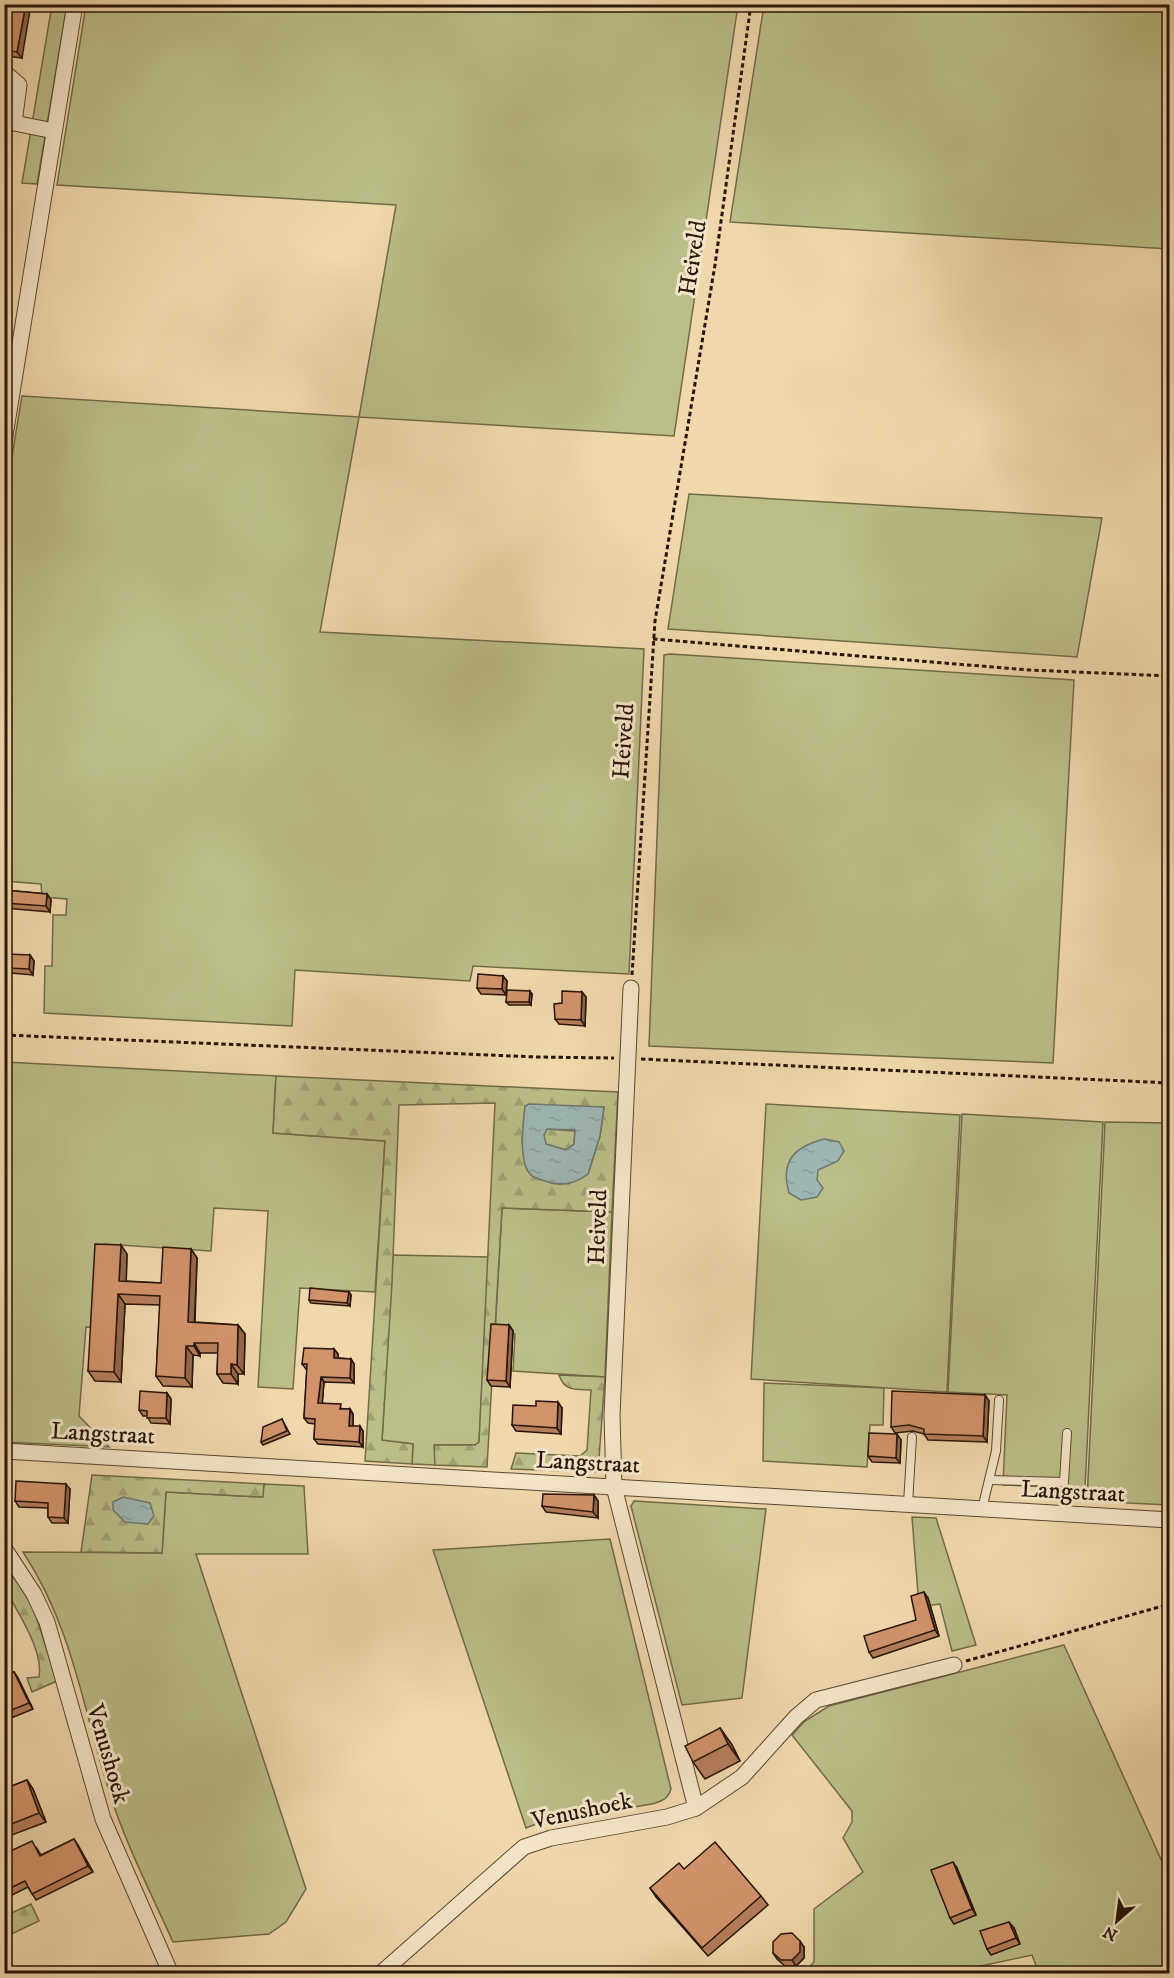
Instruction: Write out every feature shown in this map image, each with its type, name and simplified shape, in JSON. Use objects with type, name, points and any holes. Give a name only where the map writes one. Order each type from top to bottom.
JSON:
[{"type":"street","points":[[4,442],[75,4]]},
{"type":"street","points":[[4,72],[19,85],[14,123],[54,131]]},
{"type":"street","name":"Heiveld","points":[[614,1487],[612,1415],[631,988]]},
{"type":"street","name":"Langstraat","points":[[4,1450],[1170,1520]]},
{"type":"street","points":[[614,1487],[696,1808]]},
{"type":"street","name":"Venushoek","points":[[4,1548],[34,1594],[47,1622],[103,1819],[171,1974]]},
{"type":"street","name":"Venushoek","points":[[381,1974],[524,1847],[551,1838],[667,1817],[696,1808],[742,1777],[796,1717],[816,1701],[954,1665]]},
{"type":"lane","points":[[982,1509],[996,1451],[999,1400]]},
{"type":"lane","points":[[989,1480],[1064,1482],[1067,1433]]},
{"type":"lane","points":[[908,1504],[912,1437]]},
{"type":"path","name":"Heiveld","points":[[631,988],[653,639],[715,265],[751,4]]},
{"type":"path","points":[[653,639],[1029,670],[1170,676]]},
{"type":"path","points":[[4,1035],[561,1058],[597,1059],[627,1056],[653,1062],[1170,1083]]},
{"type":"path","points":[[954,1665],[1170,1604]]},
{"type":"green space","points":[[52,5],[67,5],[37,184],[22,183]]},
{"type":"green space","points":[[86,5],[738,5],[674,436],[359,417],[396,205],[57,185]]},
{"type":"green space","points":[[764,5],[1169,5],[1169,249],[730,222]]},
{"type":"green space","points":[[22,396],[359,417],[320,632],[644,649],[629,974],[473,966],[470,981],[295,970],[292,1026],[44,1013],[45,966],[52,966],[53,915],[66,915],[67,899],[42,897],[41,884],[5,881],[4,504]]},
{"type":"green space","points":[[689,494],[1102,518],[1077,657],[668,629]]},
{"type":"green space","points":[[664,655],[1074,680],[1053,1063],[649,1046]]},
{"type":"green space","points":[[5,1062],[276,1076],[273,1133],[385,1141],[375,1292],[300,1288],[293,1389],[258,1387],[268,1211],[214,1208],[211,1251],[104,1244],[99,1328],[86,1327],[79,1416],[109,1447],[5,1442]]},
{"type":"green space","points":[[276,1076],[618,1092],[612,1212],[502,1208],[487,1467],[435,1465],[434,1445],[475,1445],[479,1442],[495,1103],[399,1105],[392,1283],[382,1440],[413,1444],[412,1464],[365,1461],[385,1141],[273,1133]],"holes":[[[525,1106],[604,1107],[600,1136],[588,1174],[568,1184],[527,1170],[522,1142]]]},
{"type":"green space","points":[[766,1104],[960,1115],[947,1392],[751,1379]]},
{"type":"green space","points":[[962,1114],[1103,1122],[1085,1488],[1003,1485],[1007,1395],[948,1392]]},
{"type":"green space","points":[[1105,1122],[1169,1123],[1169,1505],[1087,1501]]},
{"type":"green space","points":[[547,1129],[575,1131],[574,1144],[566,1150],[545,1144],[544,1135]]},
{"type":"green space","points":[[502,1208],[612,1212],[605,1377],[513,1371],[515,1334],[495,1333]]},
{"type":"green space","points":[[393,1255],[489,1257],[479,1443],[475,1445],[435,1445],[435,1465],[412,1464],[413,1444],[382,1441]]},
{"type":"green space","points":[[559,1375],[605,1377],[598,1472],[511,1469],[516,1453],[580,1456],[587,1450],[591,1390],[568,1387]]},
{"type":"green space","points":[[764,1383],[884,1388],[883,1425],[870,1425],[867,1467],[763,1461]]},
{"type":"green space","points":[[92,1475],[264,1484],[263,1497],[166,1492],[162,1553],[81,1552]]},
{"type":"green space","points":[[264,1484],[304,1486],[308,1554],[196,1554],[306,1889],[286,1922],[269,1934],[173,1942],[115,1810],[65,1638],[40,1580],[23,1552],[162,1553],[166,1492],[262,1497]]},
{"type":"green space","points":[[634,1501],[766,1509],[742,1698],[682,1705],[631,1506]]},
{"type":"green space","points":[[912,1517],[936,1518],[976,1645],[952,1651],[940,1604],[919,1607]]},
{"type":"green space","points":[[610,1539],[671,1789],[664,1799],[652,1804],[541,1822],[526,1828],[433,1550]]},
{"type":"green space","points":[[4,1559],[33,1607],[57,1681],[32,1692],[27,1678],[39,1677],[37,1655],[28,1631],[5,1587]]},
{"type":"green space","points":[[1064,1645],[1169,1877],[1169,1973],[1039,1973],[1032,1955],[949,1973],[803,1973],[814,1962],[814,1909],[863,1872],[843,1838],[852,1822],[852,1811],[792,1735],[805,1721],[829,1706]]},
{"type":"green space","points":[[31,1904],[39,1921],[5,1937],[5,1916]]},
{"type":"water","points":[[529,1104],[604,1107],[600,1136],[588,1174],[579,1180],[564,1184],[548,1182],[531,1175],[524,1162],[523,1152],[525,1106]],"holes":[[[547,1129],[575,1130],[574,1144],[566,1150],[546,1144],[544,1135]]]},
{"type":"water","points":[[824,1139],[839,1142],[844,1151],[838,1161],[818,1170],[817,1180],[823,1188],[817,1197],[801,1200],[789,1193],[786,1172],[788,1164],[797,1151]]},
{"type":"water","points":[[123,1497],[150,1503],[154,1516],[148,1524],[125,1522],[113,1510],[113,1502]]},
{"type":"building","points":[[11,4],[26,4],[17,52],[4,50]]},
{"type":"building","points":[[4,890],[47,894],[46,906],[4,903]]},
{"type":"building","points":[[7,954],[30,955],[29,969],[7,968]]},
{"type":"building","points":[[478,974],[503,976],[502,989],[477,988]]},
{"type":"building","points":[[507,990],[530,991],[529,1002],[506,1002]]},
{"type":"building","points":[[562,991],[582,992],[581,1020],[555,1019],[554,1004],[562,1003]]},
{"type":"building","points":[[95,1244],[121,1245],[119,1281],[161,1283],[163,1247],[191,1249],[188,1322],[238,1325],[237,1365],[231,1364],[231,1374],[217,1374],[218,1343],[194,1343],[194,1346],[186,1346],[185,1378],[156,1376],[160,1296],[118,1294],[114,1372],[88,1371]]},
{"type":"building","points":[[310,1288],[349,1292],[347,1303],[309,1300]]},
{"type":"building","points":[[491,1324],[509,1325],[506,1381],[487,1380]]},
{"type":"building","points":[[304,1348],[334,1349],[334,1358],[351,1359],[350,1378],[321,1377],[318,1403],[341,1404],[340,1409],[350,1409],[349,1426],[360,1426],[359,1442],[314,1439],[315,1419],[304,1418],[307,1364],[302,1364]]},
{"type":"building","points":[[140,1391],[167,1393],[166,1418],[147,1418],[147,1411],[139,1410]]},
{"type":"building","points":[[892,1391],[985,1395],[983,1436],[924,1434],[924,1429],[909,1425],[891,1427]]},
{"type":"building","points":[[536,1401],[558,1402],[557,1428],[512,1425],[513,1405],[536,1406]]},
{"type":"building","points":[[282,1419],[287,1431],[261,1442],[263,1427]]},
{"type":"building","points":[[869,1433],[897,1434],[896,1458],[868,1456]]},
{"type":"building","points":[[16,1481],[66,1484],[64,1518],[48,1517],[48,1503],[15,1501]]},
{"type":"building","points":[[543,1494],[594,1495],[593,1512],[542,1506]]},
{"type":"building","points":[[924,1592],[935,1630],[869,1652],[864,1636],[916,1620],[911,1596]]},
{"type":"building","points":[[14,1672],[29,1703],[4,1713],[4,1676]]},
{"type":"building","points":[[720,1728],[728,1744],[693,1762],[685,1746]]},
{"type":"building","points":[[27,1780],[39,1813],[4,1827],[4,1789]]},
{"type":"building","points":[[74,1839],[88,1866],[32,1894],[25,1881],[4,1891],[4,1854],[32,1841],[40,1856]]},
{"type":"building","points":[[715,1842],[761,1896],[702,1948],[650,1888],[679,1863],[684,1869]]},
{"type":"building","points":[[953,1862],[972,1909],[950,1918],[931,1870]]},
{"type":"building","points":[[1009,1922],[1016,1938],[987,1949],[980,1931]]},
{"type":"building","points":[[792,1933],[800,1941],[800,1952],[792,1960],[781,1960],[773,1953],[773,1942],[781,1934]]}]
